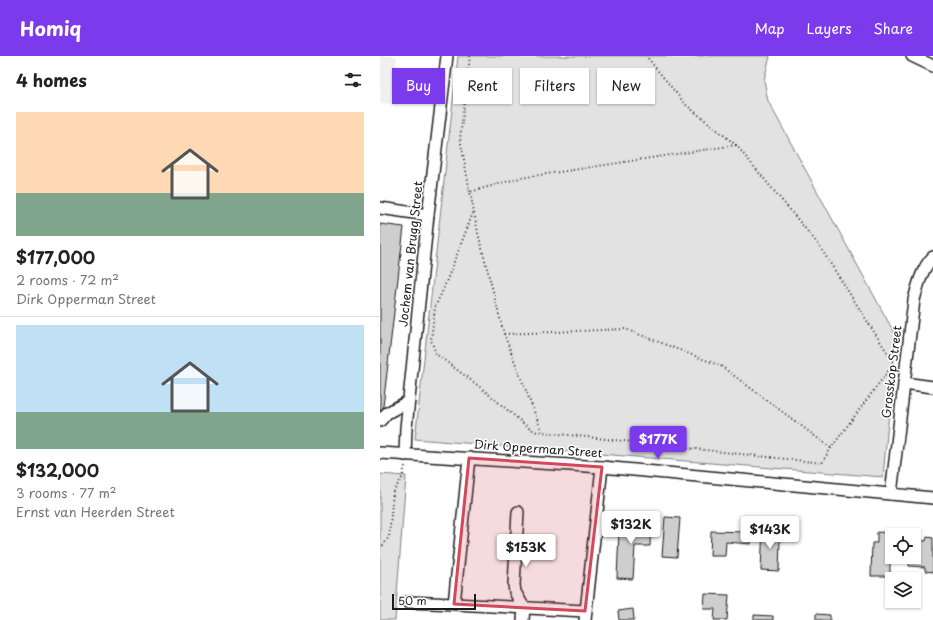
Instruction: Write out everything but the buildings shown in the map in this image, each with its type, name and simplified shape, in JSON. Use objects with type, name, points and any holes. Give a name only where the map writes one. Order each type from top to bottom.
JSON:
[{"type":"street","name":"Jochem van Brugg Street","points":[[405,455],[409,400],[428,215],[447,56]]},
{"type":"street","points":[[912,56],[933,66]]},
{"type":"street","points":[[380,208],[428,215]]},
{"type":"street","name":"Grosskop Street","points":[[891,494],[914,300],[918,282],[928,262],[933,257]]},
{"type":"street","points":[[904,383],[933,387]]},
{"type":"street","points":[[380,421],[387,413],[409,400]]},
{"type":"street","name":"Dirk Opperman Street","points":[[380,453],[602,467],[933,498]]},
{"type":"street","points":[[454,604],[470,458]]},
{"type":"street","points":[[408,602],[524,608],[585,615],[602,467]]},
{"type":"street","points":[[518,512],[514,585],[515,592],[524,608],[524,620]]},
{"type":"path","points":[[470,56],[460,138],[470,192],[478,233],[504,334],[542,432]]},
{"type":"path","points":[[474,211],[435,307],[431,340],[436,354],[480,387],[529,428],[537,432],[822,463],[831,448],[894,362],[818,244],[736,145],[685,104],[646,56]]},
{"type":"path","points":[[470,192],[520,178],[736,145]]},
{"type":"path","points":[[504,334],[625,329],[721,366],[831,448]]},
{"type":"path","points":[[380,549],[389,537],[393,492],[402,478],[405,455]]},
{"type":"highlighted area","points":[[469,458],[602,467],[585,611],[454,604]]},
{"type":"shaded area","points":[[380,56],[397,56],[396,68],[392,68],[391,104],[380,103]]},
{"type":"shaded area","points":[[458,56],[770,56],[764,80],[768,101],[896,336],[883,477],[415,439],[453,101],[453,104],[512,104],[512,68],[457,68]]},
{"type":"shaded area","points":[[380,474],[406,476],[395,620],[380,620]]}]
